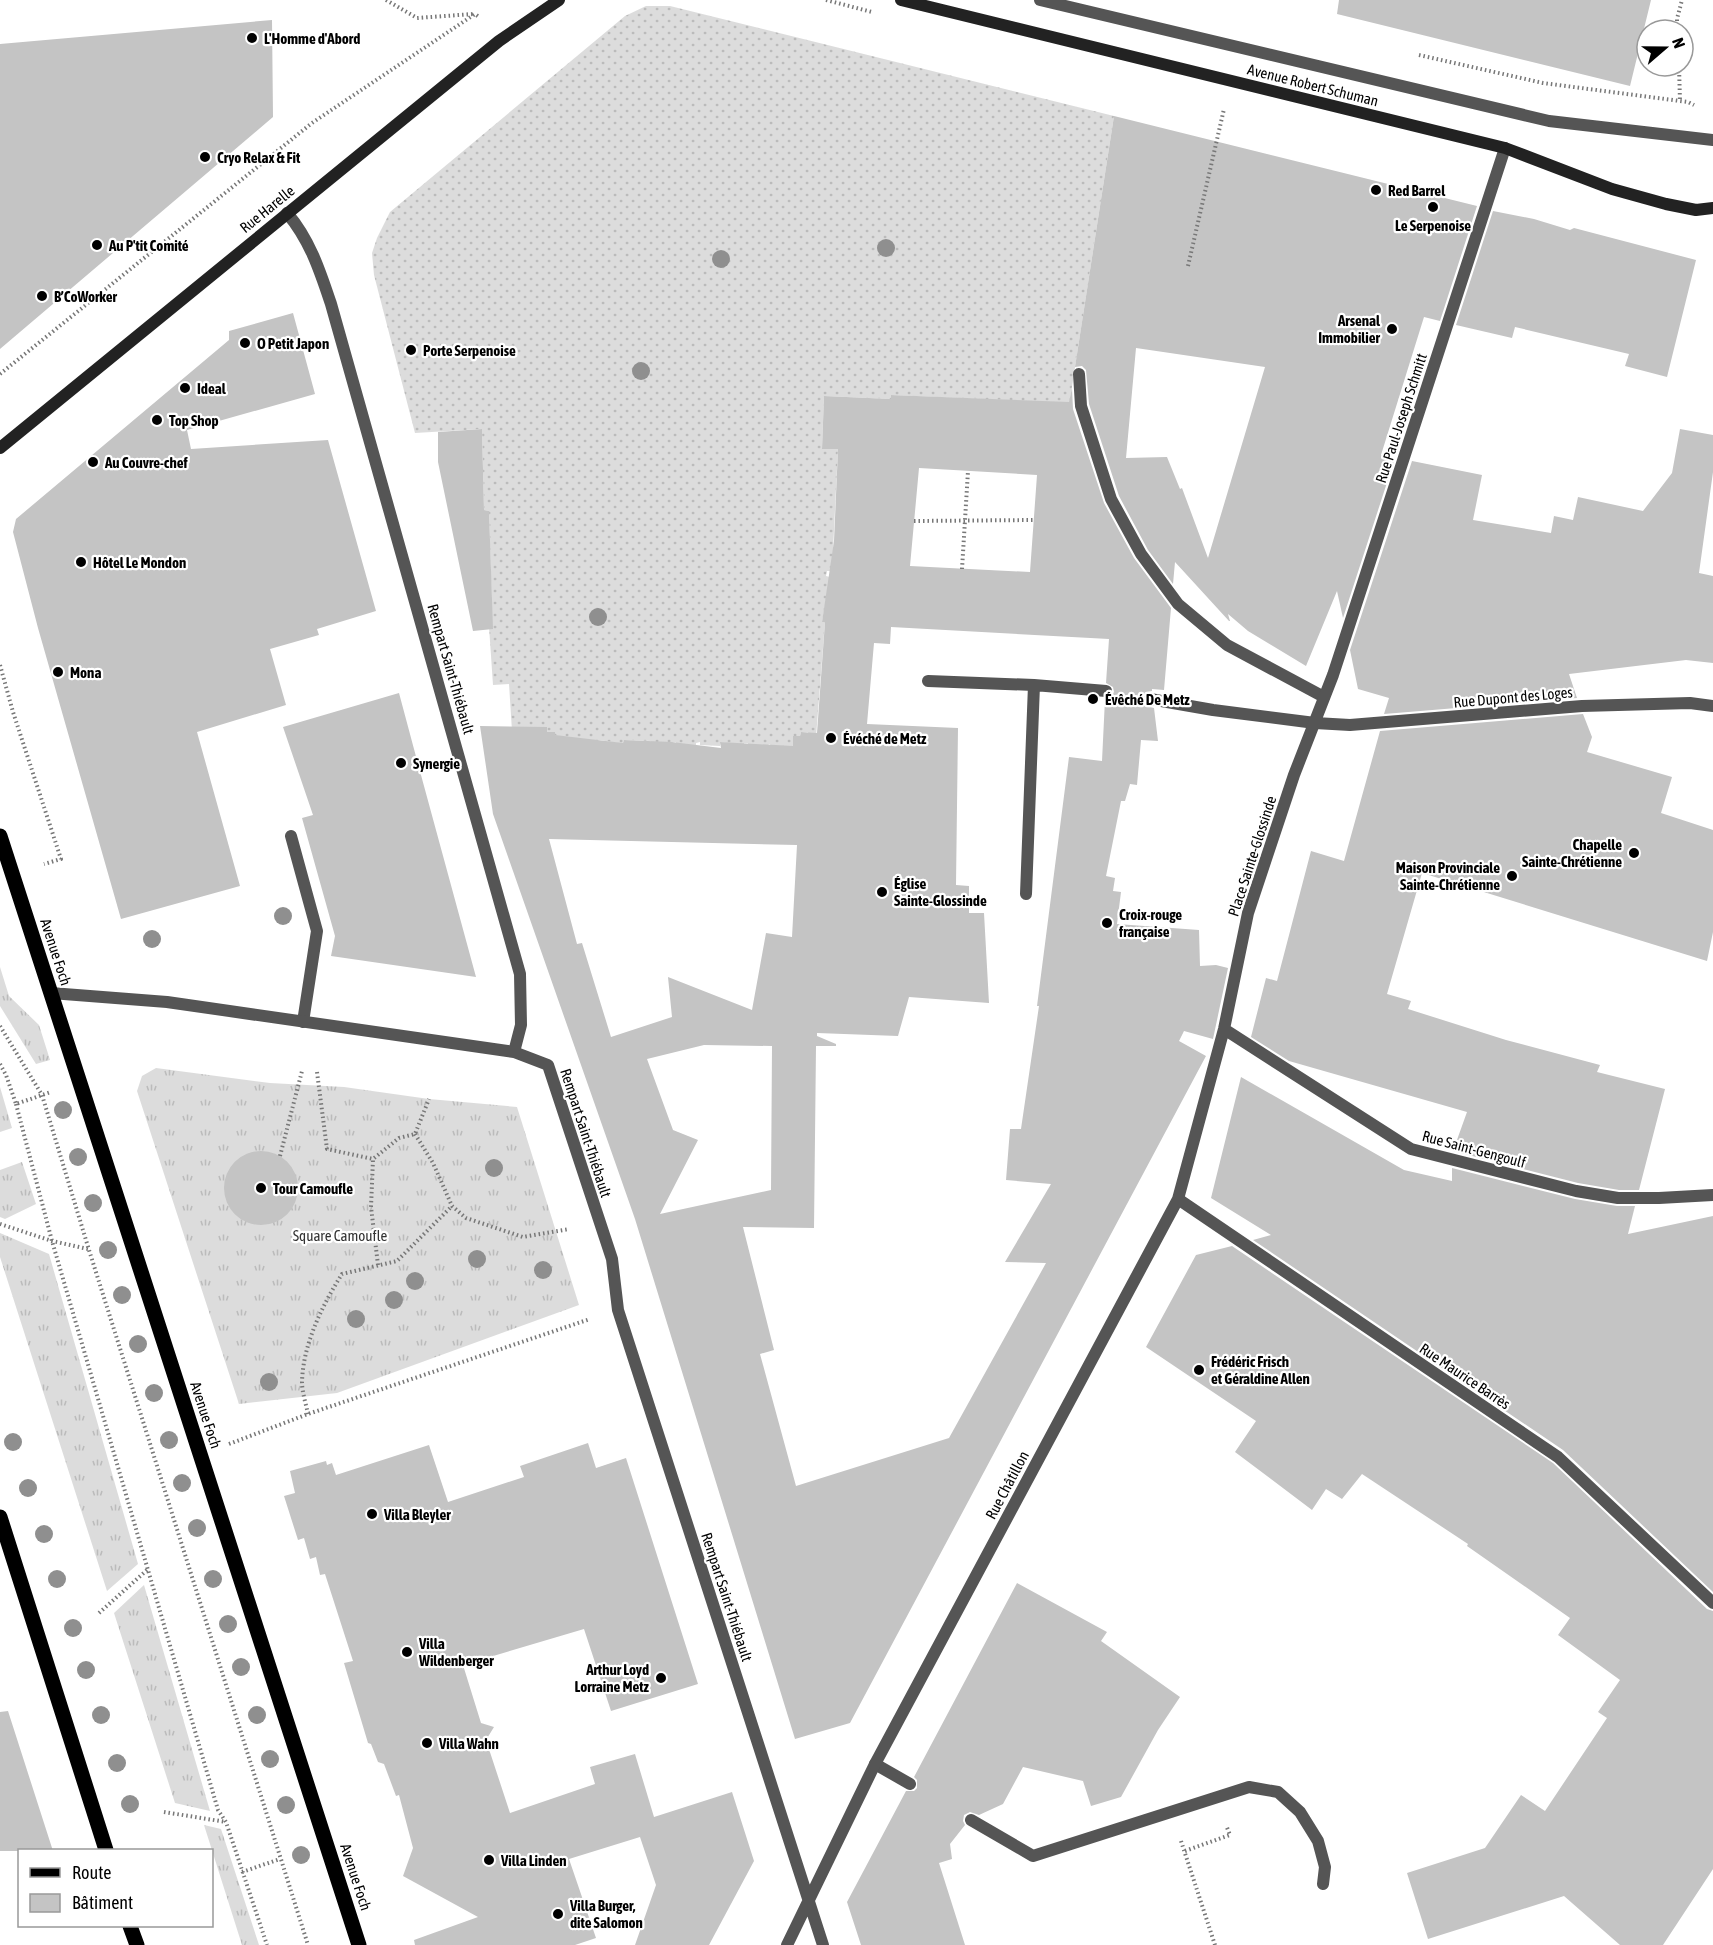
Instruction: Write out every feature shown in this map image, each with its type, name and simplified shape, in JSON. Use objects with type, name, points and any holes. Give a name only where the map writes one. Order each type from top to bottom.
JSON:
[{"type":"main road","name":"Avenue Foch","points":[[0,836],[359,1945]]},
{"type":"main road","points":[[0,1517],[105,1849]]},
{"type":"main road","points":[[130,1927],[137,1945]]},
{"type":"street","name":"Rue Harelle","points":[[0,448],[499,41],[559,0]]},
{"type":"street","name":"Avenue Robert Schuman","points":[[901,0],[1505,148],[1612,189],[1666,204],[1696,210],[1713,208]]},
{"type":"street","name":"Avenue Robert Schuman","points":[[1040,0],[1549,121],[1713,140]]},
{"type":"street","name":"Rue Paul-Joseph Schmitt","points":[[1324,697],[1505,148]]},
{"type":"street","name":"Rempart Saint-Thiébault","points":[[287,213],[300,228],[316,259],[331,304],[520,974],[520,1025],[514,1052],[548,1065],[612,1259],[618,1310],[823,1945]]},
{"type":"street","points":[[1079,374],[1081,406],[1111,499],[1141,554],[1178,604],[1227,645],[1324,697]]},
{"type":"street","points":[[928,681],[1034,685],[1106,691]]},
{"type":"street","points":[[1026,894],[1034,685]]},
{"type":"street","name":"Place Sainte-Glossinde","points":[[1224,1029],[1248,913],[1294,775],[1324,697]]},
{"type":"street","name":"Rue Dupont des Loges","points":[[1150,699],[1214,711],[1350,725],[1582,706],[1690,703],[1713,706]]},
{"type":"street","points":[[291,836],[317,931],[303,1022]]},
{"type":"street","points":[[51,993],[147,1000],[514,1052]]},
{"type":"street","name":"Rue Saint-Gengoulf","points":[[1224,1029],[1411,1149],[1576,1191],[1618,1198],[1713,1195]]},
{"type":"street","name":"Rue Châtillon","points":[[787,1945],[875,1764],[1178,1199],[1224,1029]]},
{"type":"street","name":"Rue Maurice Barrès","points":[[1178,1199],[1558,1457],[1713,1603]]},
{"type":"street","points":[[875,1764],[910,1784]]},
{"type":"street","points":[[971,1820],[1033,1856],[1249,1787],[1278,1792],[1300,1812],[1318,1841],[1325,1867],[1323,1884]]},
{"type":"path","points":[[386,0],[417,18],[475,14]]},
{"type":"path","points":[[1677,18],[1682,0]]},
{"type":"path","points":[[475,14],[499,41]]},
{"type":"path","points":[[0,374],[312,123],[475,14]]},
{"type":"path","points":[[1408,53],[1543,83],[1688,102],[1696,107]]},
{"type":"path","points":[[1188,266],[1224,108]]},
{"type":"path","points":[[962,569],[968,471]]},
{"type":"path","points":[[914,521],[1034,520]]},
{"type":"path","points":[[0,665],[16,723],[61,859],[12,873]]},
{"type":"path","points":[[0,1026],[42,1095],[279,1859],[308,1945]]},
{"type":"path","points":[[0,1064],[16,1104],[52,1241],[218,1810],[226,1822],[267,1945]]},
{"type":"path","points":[[280,1156],[302,1071]]},
{"type":"path","points":[[317,1072],[327,1149],[373,1159]]},
{"type":"path","points":[[16,1104],[52,1092]]},
{"type":"path","points":[[415,1134],[429,1099]]},
{"type":"path","points":[[378,1265],[371,1206],[373,1159],[399,1138],[415,1134]]},
{"type":"path","points":[[415,1134],[433,1164],[452,1206],[466,1218],[523,1237],[569,1229]]},
{"type":"path","points":[[308,1414],[302,1384],[304,1364],[325,1301],[342,1274],[397,1261],[452,1206]]},
{"type":"path","points":[[0,1224],[89,1250]]},
{"type":"path","points":[[199,1453],[618,1310]]},
{"type":"path","points":[[99,1613],[148,1569]]},
{"type":"path","points":[[164,1812],[226,1822]]},
{"type":"path","points":[[1171,1812],[1215,1945]]},
{"type":"path","points":[[1185,1851],[1230,1835],[1224,1819]]},
{"type":"path","points":[[242,1872],[279,1859]]},
{"type":"green space","points":[[646,6],[670,6],[1114,116],[1069,406],[1006,400],[891,395],[891,399],[824,396],[822,448],[838,449],[832,571],[827,571],[826,576],[830,577],[822,622],[825,622],[816,737],[809,737],[808,732],[801,732],[800,736],[793,736],[793,746],[744,743],[744,746],[721,742],[720,746],[700,745],[700,742],[696,745],[676,745],[676,742],[672,742],[672,745],[652,744],[651,741],[624,740],[623,744],[600,740],[576,742],[547,733],[547,727],[512,731],[509,684],[493,685],[488,612],[492,612],[489,511],[484,510],[482,429],[415,433],[374,275],[372,253],[390,212],[625,16]]},
{"type":"green space","points":[[0,967],[9,996],[39,1025],[50,1060],[36,1064],[0,1006]]},
{"type":"green space","name":"Square Camoufle","points":[[156,1068],[270,1083],[344,1087],[429,1099],[517,1107],[579,1305],[337,1393],[239,1404],[137,1091],[142,1076]]},
{"type":"green space","points":[[0,1087],[12,1128],[0,1132]]},
{"type":"green space","points":[[22,1162],[36,1204],[5,1219],[0,1217],[0,1170]]},
{"type":"green space","points":[[0,1233],[49,1254],[138,1564],[107,1591],[0,1257]]},
{"type":"green space","points":[[144,1585],[210,1811],[175,1803],[114,1613]]},
{"type":"green space","points":[[204,1825],[221,1829],[259,1945],[242,1945]]},
{"type":"building","points":[[1339,0],[1651,0],[1647,18],[1635,18],[1635,66],[1630,86],[1337,14]]},
{"type":"building","points":[[272,20],[273,117],[0,349],[0,44]]},
{"type":"building","points":[[1114,116],[1477,206],[1440,321],[1424,317],[1381,455],[1395,458],[1343,618],[1337,591],[1306,666],[1248,631],[1228,614],[1229,621],[1175,562],[1173,584],[1148,550],[1119,496],[1089,404],[1086,370],[1082,366],[1075,367]],"holes":[[[1136,348],[1265,367],[1208,558],[1182,488],[1180,489],[1167,457],[1126,458]]]},
{"type":"building","points":[[1493,211],[1534,219],[1570,230],[1574,228],[1696,260],[1667,377],[1625,366],[1629,354],[1515,327],[1512,338],[1456,325]]},
{"type":"building","points":[[293,313],[315,394],[187,430],[191,449],[328,440],[376,611],[317,629],[319,635],[270,649],[286,705],[197,732],[240,886],[121,919],[38,628],[13,532],[16,519],[229,340],[229,331]]},
{"type":"building","points":[[1072,388],[1073,409],[1104,503],[1134,558],[1171,608],[1164,690],[1152,689],[1142,698],[1145,706],[1154,708],[1158,741],[1141,740],[1137,785],[1130,784],[1125,801],[1121,801],[1106,876],[1115,878],[1113,891],[1121,892],[1117,924],[1199,930],[1200,966],[1216,965],[1228,968],[1213,1039],[1184,1031],[1179,1041],[1206,1056],[850,1723],[795,1739],[635,1219],[493,814],[480,726],[547,727],[547,732],[555,732],[555,735],[623,743],[624,740],[672,742],[721,748],[720,742],[793,746],[793,736],[800,736],[801,732],[817,733],[825,622],[822,622],[834,541],[838,449],[822,449],[824,396],[891,399],[891,395],[1069,402]],"holes":[[[919,468],[1037,475],[1030,572],[910,566]],[[891,627],[1109,639],[1106,683],[1113,687],[1114,692],[1110,698],[1105,699],[1102,761],[1069,757],[1037,1006],[1039,1006],[1021,1129],[1010,1129],[1006,1180],[1051,1184],[1005,1262],[1046,1263],[949,1438],[796,1486],[760,1354],[774,1350],[743,1227],[814,1228],[816,1046],[836,1046],[817,1036],[817,1033],[898,1036],[909,997],[989,1003],[984,913],[969,913],[969,886],[956,885],[958,728],[867,724],[874,643],[890,644]],[[549,839],[797,845],[792,937],[766,933],[752,1010],[668,977],[672,1017],[611,1037],[582,943],[577,944]],[[704,1045],[772,1046],[771,1190],[660,1214],[698,1140],[673,1130],[647,1059]]]},
{"type":"building","points":[[482,429],[484,510],[489,511],[493,629],[473,631],[438,462],[438,432]]},
{"type":"building","points":[[1680,429],[1713,435],[1713,472],[1699,573],[1713,576],[1713,663],[1686,660],[1569,674],[1577,698],[1384,714],[1389,698],[1358,689],[1350,650],[1412,461],[1482,475],[1473,520],[1551,533],[1554,516],[1573,520],[1578,497],[1643,511],[1672,473]]},
{"type":"building","points":[[399,693],[476,977],[331,956],[335,936],[302,818],[313,815],[283,727]]},
{"type":"building","points":[[1583,714],[1592,737],[1587,752],[1672,777],[1661,813],[1713,830],[1713,932],[1707,961],[1422,873],[1387,994],[1411,1001],[1408,1009],[1506,1040],[1600,1065],[1597,1072],[1665,1089],[1639,1190],[1619,1190],[1578,1183],[1453,1151],[1467,1112],[1289,1061],[1251,1037],[1266,978],[1277,981],[1311,851],[1344,861],[1380,731]]},
{"type":"building","points":[[1241,1077],[1404,1170],[1452,1181],[1452,1168],[1575,1199],[1617,1206],[1635,1206],[1628,1234],[1713,1216],[1713,1592],[1563,1450],[1253,1240],[1271,1235],[1211,1198]]},
{"type":"building","name":"Tour Camoufle","points":[[261,1151],[282,1157],[292,1167],[298,1188],[292,1209],[282,1219],[261,1225],[240,1219],[230,1209],[224,1188],[230,1167],[240,1157]]},
{"type":"building","points":[[1232,1246],[1553,1463],[1707,1609],[1713,1611],[1713,1869],[1663,1945],[1620,1945],[1564,1896],[1428,1939],[1407,1873],[1485,1848],[1521,1795],[1545,1811],[1607,1718],[1598,1712],[1620,1680],[1558,1635],[1570,1618],[1467,1546],[1468,1544],[1362,1474],[1342,1499],[1326,1489],[1312,1510],[1235,1452],[1256,1421],[1146,1347],[1196,1255]]},
{"type":"building","points":[[588,1443],[596,1468],[626,1458],[698,1684],[611,1711],[584,1629],[463,1665],[481,1723],[494,1727],[486,1740],[510,1813],[595,1784],[590,1767],[635,1754],[654,1817],[732,1792],[754,1861],[709,1945],[635,1945],[656,1885],[640,1837],[569,1859],[596,1938],[575,1945],[415,1945],[414,1940],[478,1917],[403,1876],[413,1848],[399,1795],[396,1796],[384,1764],[378,1762],[371,1744],[368,1743],[344,1663],[353,1661],[325,1574],[320,1575],[316,1557],[310,1559],[304,1538],[298,1540],[284,1496],[295,1493],[290,1471],[326,1461],[327,1465],[332,1463],[336,1475],[429,1445],[448,1502],[524,1477],[520,1466]]},
{"type":"building","points":[[1017,1583],[1107,1632],[1101,1641],[1180,1697],[1158,1730],[1121,1797],[1091,1806],[1083,1781],[1023,1767],[1003,1804],[979,1815],[970,1812],[964,1815],[965,1825],[950,1844],[952,1859],[939,1863],[965,1945],[861,1945],[847,1902],[906,1791],[914,1791],[917,1788],[917,1780],[914,1777]]},
{"type":"building","points":[[8,1711],[52,1849],[0,1851],[0,1712]]},
{"type":"place","name":"L'Homme d'Abord","points":[[252,38]]},
{"type":"place","name":"Cryo Relax & Fit","points":[[205,157]]},
{"type":"place","name":"Red Barrel","points":[[1376,190]]},
{"type":"place","name":"Le Serpenoise","points":[[1433,207]]},
{"type":"place","name":"Au P'tit Comité","points":[[97,245]]},
{"type":"place","name":"B’CoWorker","points":[[42,296]]},
{"type":"place","name":"Arsenal Immobilier","points":[[1392,329]]},
{"type":"place","name":"O Petit Japon","points":[[245,343]]},
{"type":"place","name":"Porte Serpenoise","points":[[411,350]]},
{"type":"place","name":"Ideal","points":[[185,388]]},
{"type":"place","name":"Top Shop","points":[[157,420]]},
{"type":"place","name":"Au Couvre-chef","points":[[93,462]]},
{"type":"place","name":"Hôtel Le Mondon","points":[[81,562]]},
{"type":"place","name":"Mona","points":[[58,672]]},
{"type":"place","name":"Évêché De Metz","points":[[1093,699]]},
{"type":"place","name":"Évéché de Metz","points":[[831,738]]},
{"type":"place","name":"Synergie","points":[[401,763]]},
{"type":"place","name":"Chapelle Sainte-Chrétienne","points":[[1634,853]]},
{"type":"place","name":"Maison Provinciale Sainte-Chrétienne","points":[[1512,876]]},
{"type":"place","name":"Église Sainte-Glossinde","points":[[882,892]]},
{"type":"place","name":"Croix-rouge française","points":[[1107,923]]},
{"type":"place","name":"Tour Camoufle","points":[[261,1188]]},
{"type":"place","name":"Frédéric Frisch et Géraldine Allen","points":[[1199,1370]]},
{"type":"place","name":"Villa Bleyler","points":[[372,1514]]},
{"type":"place","name":"Villa Wildenberger","points":[[407,1652]]},
{"type":"place","name":"Arthur Loyd Lorraine Metz","points":[[661,1678]]},
{"type":"place","name":"Villa Wahn","points":[[427,1743]]},
{"type":"place","name":"Villa Linden","points":[[489,1860]]},
{"type":"place","name":"Villa Burger, dite Salomon","points":[[558,1914]]}]
